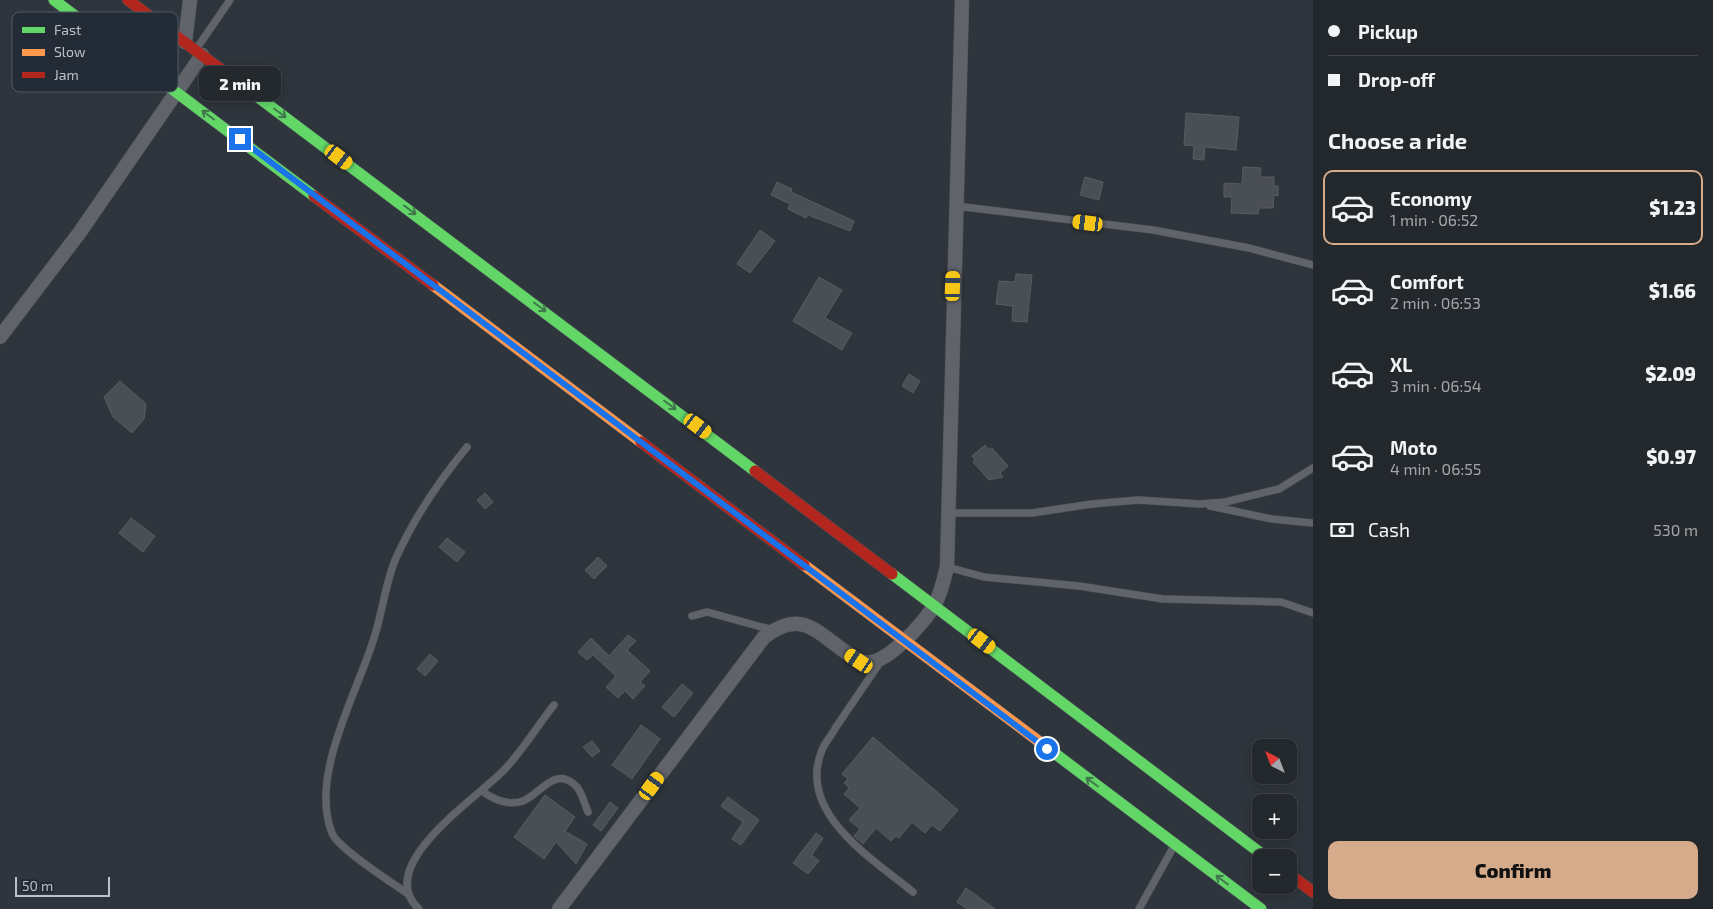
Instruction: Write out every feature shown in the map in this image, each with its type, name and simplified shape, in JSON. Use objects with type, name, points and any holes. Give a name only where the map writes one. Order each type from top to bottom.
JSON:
[{"type":"main road","points":[[54,0],[70,12]]},
{"type":"main road","points":[[128,0],[144,12]]},
{"type":"main road","points":[[178,37],[484,265],[1256,849]]},
{"type":"main road","points":[[177,92],[904,642],[1261,909]]},
{"type":"main road","points":[[1297,880],[1313,892]]},
{"type":"street","points":[[178,86],[194,49],[190,0]]},
{"type":"street","points":[[559,909],[739,668],[773,630],[786,624],[805,623],[859,661],[866,663],[881,660],[904,642],[935,605],[947,567],[962,0]]},
{"type":"street","points":[[0,337],[80,232],[175,92]]},
{"type":"lane","points":[[194,49],[230,0]]},
{"type":"lane","points":[[956,206],[1153,230],[1249,248],[1313,265]]},
{"type":"lane","points":[[408,894],[350,852],[333,836],[326,816],[328,783],[336,738],[366,664],[395,560],[417,517],[444,474],[467,447]]},
{"type":"lane","points":[[1200,504],[1224,502],[1261,495],[1279,489],[1313,468]]},
{"type":"lane","points":[[948,514],[1032,514],[1092,504],[1138,500],[1200,504],[1272,519],[1313,522]]},
{"type":"lane","points":[[947,567],[984,577],[1079,586],[1163,599],[1281,602],[1313,613]]},
{"type":"lane","points":[[692,616],[707,612],[773,630]]},
{"type":"lane","points":[[881,660],[822,750],[818,773],[819,795],[829,817],[850,841],[913,892]]},
{"type":"lane","points":[[419,909],[412,903],[408,894],[408,880],[412,863],[421,848],[440,826],[482,792],[504,770],[554,705]]},
{"type":"lane","points":[[482,792],[495,800],[506,802],[523,800],[554,779],[566,779],[578,788],[588,812]]},
{"type":"lane","points":[[1140,909],[1174,844]]},
{"type":"building","points":[[1186,113],[1239,117],[1236,150],[1205,147],[1204,160],[1193,159],[1194,146],[1184,145]]},
{"type":"building","points":[[1243,167],[1261,168],[1260,177],[1274,177],[1274,186],[1278,186],[1278,196],[1274,195],[1273,208],[1259,208],[1258,214],[1231,213],[1232,197],[1224,197],[1224,183],[1242,184]]},
{"type":"building","points":[[1085,177],[1103,182],[1099,200],[1080,195]]},
{"type":"building","points":[[777,182],[792,189],[791,192],[854,221],[850,231],[808,215],[806,218],[788,209],[790,204],[771,195]]},
{"type":"building","points":[[760,230],[775,241],[750,273],[737,264]]},
{"type":"building","points":[[1016,274],[1032,275],[1027,322],[1012,321],[1013,306],[996,304],[999,281],[1015,282]]},
{"type":"building","points":[[819,277],[842,290],[825,318],[852,333],[842,350],[793,321]]},
{"type":"building","points":[[909,374],[920,381],[913,393],[902,386]]},
{"type":"building","points":[[120,381],[146,404],[144,419],[132,433],[113,417],[104,397]]},
{"type":"building","points":[[985,445],[989,450],[992,448],[1008,466],[1000,473],[1003,477],[989,480],[973,462],[975,460],[972,456]]},
{"type":"building","points":[[485,493],[493,502],[485,509],[477,500]]},
{"type":"building","points":[[131,518],[155,536],[143,552],[119,533]]},
{"type":"building","points":[[447,538],[465,552],[457,562],[439,547]]},
{"type":"building","points":[[598,557],[607,566],[594,579],[585,570]]},
{"type":"building","points":[[628,635],[636,641],[627,650],[650,671],[640,682],[645,686],[633,699],[625,691],[618,698],[606,687],[616,676],[593,655],[587,660],[578,652],[591,638],[609,656]]},
{"type":"building","points":[[430,654],[438,661],[425,676],[417,669]]},
{"type":"building","points":[[682,684],[693,693],[674,717],[662,707]]},
{"type":"building","points":[[641,725],[660,739],[632,779],[612,765]]},
{"type":"building","points":[[873,737],[958,810],[940,831],[932,825],[925,833],[912,822],[899,838],[896,836],[891,841],[876,828],[863,844],[854,836],[860,829],[849,820],[860,808],[844,794],[849,788],[844,783],[848,779],[842,774]]},
{"type":"building","points":[[592,741],[600,751],[592,757],[583,747]]},
{"type":"building","points":[[545,795],[575,817],[565,831],[587,844],[576,864],[556,842],[544,859],[514,837]]},
{"type":"building","points":[[728,797],[759,820],[741,845],[732,839],[743,822],[721,806]]},
{"type":"building","points":[[610,802],[618,808],[601,831],[593,825]]},
{"type":"building","points":[[816,833],[823,838],[812,855],[819,861],[808,874],[793,863]]},
{"type":"building","points":[[966,888],[995,909],[967,909],[957,902]]},
{"type":"traffic: fast","points":[[54,0],[70,12]]},
{"type":"traffic: fast","points":[[176,92],[314,196]]},
{"type":"traffic: fast","points":[[254,94],[755,471]]},
{"type":"traffic: fast","points":[[892,574],[1255,849]]},
{"type":"traffic: fast","points":[[1041,743],[1261,909]]},
{"type":"traffic: slow","points":[[433,285],[641,442]]},
{"type":"traffic: slow","points":[[804,565],[1041,743]]},
{"type":"traffic: jam","points":[[128,0],[144,12]]},
{"type":"traffic: jam","points":[[178,37],[254,94]]},
{"type":"traffic: jam","points":[[314,196],[433,285]]},
{"type":"traffic: jam","points":[[641,442],[804,565]]},
{"type":"traffic: jam","points":[[755,471],[892,574]]},
{"type":"traffic: jam","points":[[1297,880],[1313,892]]},
{"type":"route","points":[[240,139],[1047,749]]}]
